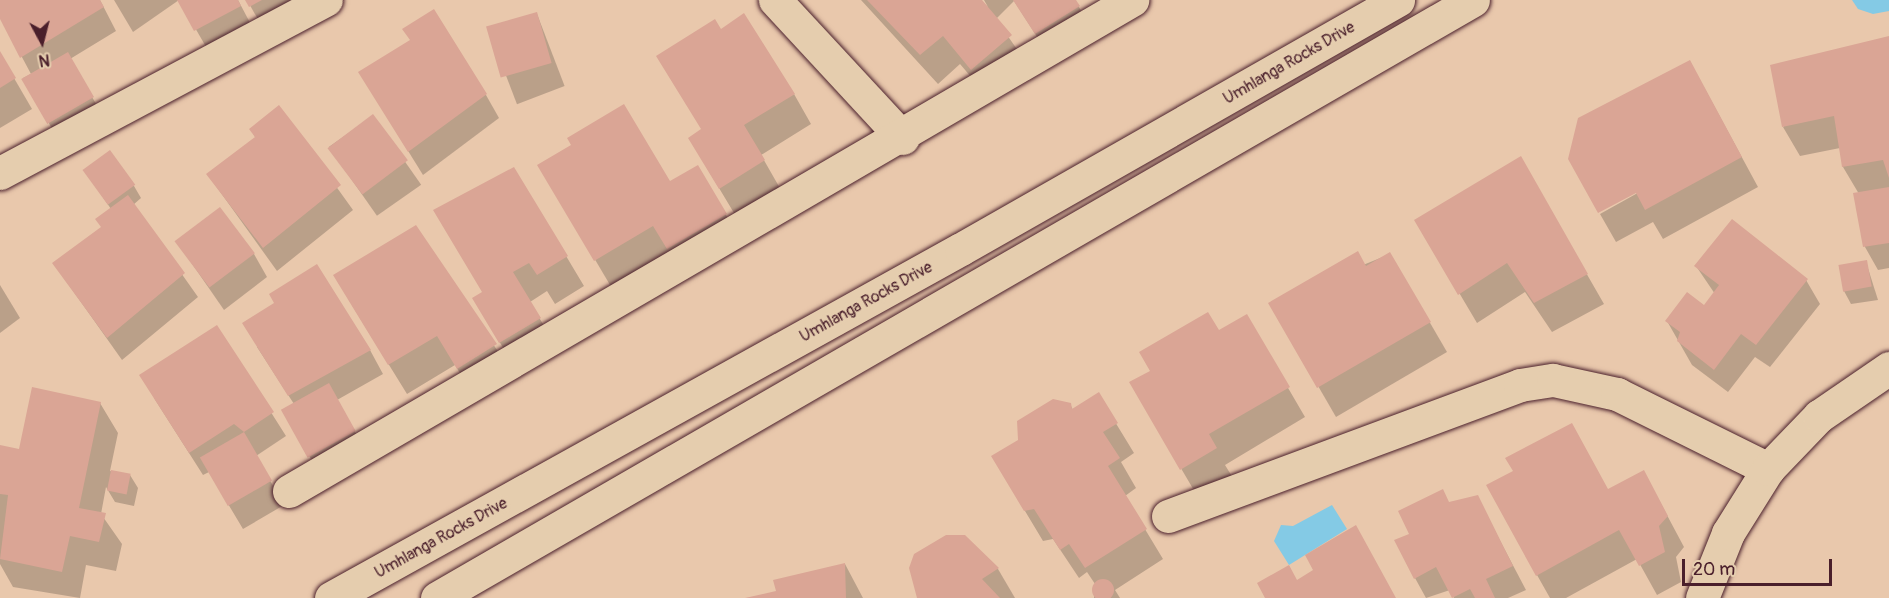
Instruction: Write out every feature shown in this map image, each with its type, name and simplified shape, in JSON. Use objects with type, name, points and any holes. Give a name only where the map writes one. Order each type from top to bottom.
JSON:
[{"type":"street","points":[[0,173],[326,0]]},
{"type":"street","points":[[775,0],[903,138]]},
{"type":"street","points":[[290,491],[903,138],[1132,0]]},
{"type":"street","name":"Umhlanga Rocks Drive","points":[[331,598],[941,261],[1398,0]]},
{"type":"street","points":[[437,598],[1473,0]]},
{"type":"street","points":[[1702,598],[1728,533],[1768,469],[1819,416],[1889,368]]},
{"type":"street","points":[[1168,516],[1520,385],[1553,380],[1617,394],[1768,469]]},
{"type":"water","points":[[1852,0],[1889,0],[1889,11],[1873,14],[1858,9]]},
{"type":"water","points":[[1332,505],[1347,529],[1289,565],[1274,541],[1281,525],[1293,526]]},
{"type":"building","points":[[0,0],[100,0],[104,7],[20,58],[0,19]]},
{"type":"building","points":[[177,0],[238,0],[241,6],[194,31]]},
{"type":"building","points":[[245,0],[262,0],[249,7]]},
{"type":"building","points":[[867,0],[982,0],[1012,35],[971,70],[943,36],[920,55]]},
{"type":"building","points":[[1013,0],[1076,0],[1080,6],[1035,34]]},
{"type":"building","points":[[434,9],[487,94],[408,152],[358,72],[410,40],[402,29]]},
{"type":"building","points":[[537,12],[552,63],[501,78],[486,27]]},
{"type":"building","points":[[744,13],[795,94],[744,125],[765,160],[719,189],[688,138],[701,129],[656,56],[715,19],[721,29]]},
{"type":"building","points":[[1889,36],[1889,178],[1883,160],[1842,167],[1834,116],[1782,127],[1770,65]]},
{"type":"building","points":[[0,51],[16,78],[0,88]]},
{"type":"building","points":[[68,52],[94,97],[47,124],[21,79]]},
{"type":"building","points":[[1690,60],[1742,157],[1645,210],[1636,193],[1598,213],[1568,159],[1578,118]]},
{"type":"building","points":[[624,104],[670,181],[698,165],[727,214],[667,249],[653,226],[594,261],[537,165],[571,145],[567,138]]},
{"type":"building","points":[[279,105],[341,185],[263,248],[206,174],[255,137],[249,129]]},
{"type":"building","points":[[373,114],[408,160],[362,195],[327,148]]},
{"type":"building","points":[[110,150],[135,185],[108,205],[82,170]]},
{"type":"building","points":[[1521,156],[1588,274],[1534,303],[1507,263],[1458,295],[1414,220]]},
{"type":"building","points":[[514,167],[568,256],[537,275],[529,263],[513,272],[541,318],[499,343],[472,298],[482,292],[433,210]]},
{"type":"building","points":[[1889,187],[1889,243],[1863,247],[1853,193]]},
{"type":"building","points":[[128,195],[185,273],[107,338],[52,263],[101,227],[95,219]]},
{"type":"building","points":[[220,207],[255,253],[209,288],[174,241]]},
{"type":"building","points":[[1732,219],[1808,279],[1756,345],[1741,334],[1714,370],[1677,341],[1680,332],[1665,321],[1687,292],[1704,305],[1719,285],[1694,266]]},
{"type":"building","points":[[416,225],[497,344],[457,369],[437,336],[388,365],[333,275]]},
{"type":"building","points":[[1358,251],[1366,266],[1390,252],[1431,322],[1317,388],[1268,303]]},
{"type":"building","points":[[1867,260],[1872,287],[1843,292],[1838,265]]},
{"type":"building","points":[[317,264],[371,350],[288,396],[242,323],[274,303],[269,294]]},
{"type":"building","points":[[1208,312],[1219,330],[1247,314],[1290,387],[1209,434],[1217,448],[1180,470],[1129,382],[1150,371],[1139,352]]},
{"type":"building","points":[[217,325],[274,412],[244,432],[234,424],[189,453],[139,375]]},
{"type":"building","points":[[329,383],[356,431],[308,458],[281,410]]},
{"type":"building","points":[[32,387],[101,402],[79,508],[106,513],[99,542],[70,536],[62,572],[0,559],[8,495],[0,494],[0,445],[19,449]]},
{"type":"building","points":[[1099,392],[1118,423],[1103,432],[1120,458],[1108,466],[1147,529],[1085,568],[1069,544],[1060,550],[1034,509],[1024,511],[991,456],[1018,440],[1017,421],[1053,399],[1071,403],[1072,409]]},
{"type":"building","points":[[1572,423],[1608,489],[1644,470],[1668,516],[1659,526],[1665,552],[1639,566],[1619,530],[1536,576],[1486,485],[1513,471],[1505,458]]},
{"type":"building","points":[[244,432],[272,480],[228,506],[200,458]]},
{"type":"building","points":[[111,470],[131,474],[127,494],[107,491]]},
{"type":"building","points":[[1443,489],[1449,502],[1478,495],[1513,566],[1486,579],[1495,598],[1475,598],[1470,589],[1452,598],[1436,567],[1414,579],[1394,540],[1409,534],[1398,511]]},
{"type":"building","points":[[1356,525],[1396,598],[1265,598],[1257,583],[1289,565],[1297,580],[1313,570],[1305,555]]},
{"type":"building","points":[[946,535],[965,535],[999,568],[982,579],[1000,598],[917,598],[909,568],[914,554]]},
{"type":"building","points":[[845,563],[846,598],[745,598],[776,591],[773,580]]},
{"type":"building","points":[[1099,579],[1107,579],[1114,586],[1114,594],[1107,601],[1099,601],[1092,594],[1092,586]]}]
